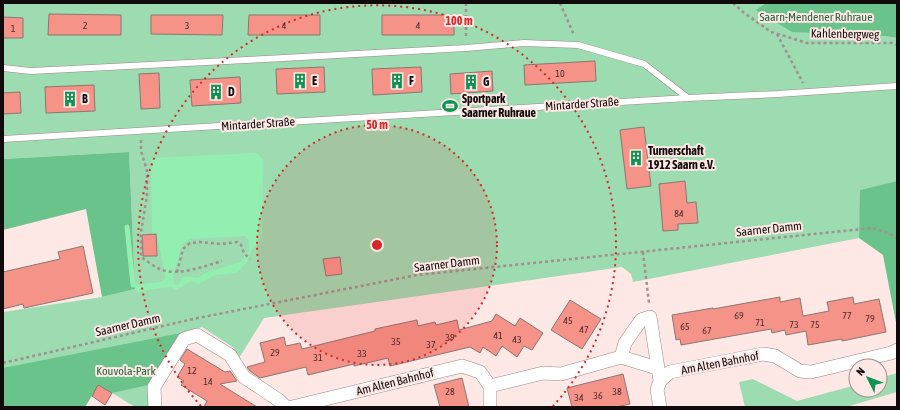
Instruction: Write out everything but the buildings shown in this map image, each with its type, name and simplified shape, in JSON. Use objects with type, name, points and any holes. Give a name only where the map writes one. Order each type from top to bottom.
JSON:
[{"type":"street","points":[[620,357],[625,342],[641,320],[650,318],[660,381],[657,390],[660,407]]},
{"type":"street","points":[[155,407],[154,387],[184,339],[197,335],[230,355],[244,377],[280,401],[286,407]]},
{"type":"street","name":"Am Alten Bahnhof","points":[[660,381],[670,372],[763,354],[775,356],[800,371],[811,372],[891,353],[897,350]]},
{"type":"street","points":[[490,407],[490,386],[544,373],[561,374],[620,357],[657,368]]},
{"type":"street","name":"Am Alten Bahnhof","points":[[292,407],[462,366],[480,372],[490,386]]},
{"type":"lane","points":[[3,68],[31,70],[265,59],[466,48],[524,43],[578,45],[644,64],[688,98]]},
{"type":"lane","name":"Mintarder Straße","points":[[3,139],[897,86]]},
{"type":"path","points":[[466,3],[466,48]]},
{"type":"path","points":[[560,3],[578,45]]},
{"type":"path","name":"Kahlenbergweg","points":[[733,3],[771,32],[807,43],[897,45]]},
{"type":"path","points":[[777,34],[808,92]]},
{"type":"path","points":[[141,151],[147,171],[147,196],[141,232],[141,257],[160,270],[177,272],[199,268],[222,261]]},
{"type":"path","name":"Saarner Damm","points":[[3,363],[193,319],[417,276],[872,228],[888,233],[897,238]]},
{"type":"path","points":[[177,272],[183,249],[190,243],[200,242],[220,244],[237,242],[241,245],[244,253],[250,259]]},
{"type":"path","points":[[643,252],[650,318]]},
{"type":"green space","name":"Sportpark Saarner Ruhraue","points":[[3,3],[897,3],[885,36],[897,38],[897,181],[861,190],[859,238],[633,282],[631,274],[622,267],[264,318],[239,358],[234,348],[202,327],[181,333],[149,385],[150,407],[135,407],[99,385],[85,407],[3,407],[3,312],[102,297],[135,289],[129,152],[3,159]]},
{"type":"green space","name":"Saarn-Mendener Ruhraue","points":[[766,3],[897,3],[897,38],[885,36],[792,32],[756,10]]},
{"type":"green space","points":[[129,152],[135,289],[102,297],[86,209],[3,230],[3,159]]},
{"type":"green space","points":[[897,181],[897,328],[883,255],[859,238],[860,190]]},
{"type":"green space","name":"Kouvola-Park","points":[[181,333],[148,385],[112,393],[98,385],[85,407],[3,407],[3,368]]},
{"type":"green space","points":[[897,373],[897,392],[888,395],[888,376]]},
{"type":"green space","points":[[753,379],[797,401],[848,387],[848,398],[877,398],[846,407],[745,407],[739,382]]},
{"type":"shaded area","points":[[257,153],[263,160],[262,237],[251,251],[247,262],[237,273],[215,275],[199,284],[192,281],[176,290],[169,287],[137,292],[133,285],[161,282],[166,278],[157,235],[152,234],[151,158]],"holes":[[[245,236],[249,240],[249,251],[240,262],[205,273],[198,278],[183,277],[179,284],[175,285],[173,278],[182,245],[190,239]]]},
{"type":"waterway","points":[[127,227],[133,285]]},
{"type":"place","name":"E","points":[[300,81]]},
{"type":"place","name":"F","points":[[397,81]]},
{"type":"place","name":"G","points":[[471,82]]},
{"type":"place","name":"D","points":[[216,92]]},
{"type":"place","name":"B","points":[[70,99]]},
{"type":"place","name":"Sportpark Saarner Ruhraue","points":[[450,106]]},
{"type":"place","name":"Turnerschaft 1912 Saarn e.V.","points":[[636,158]]}]
